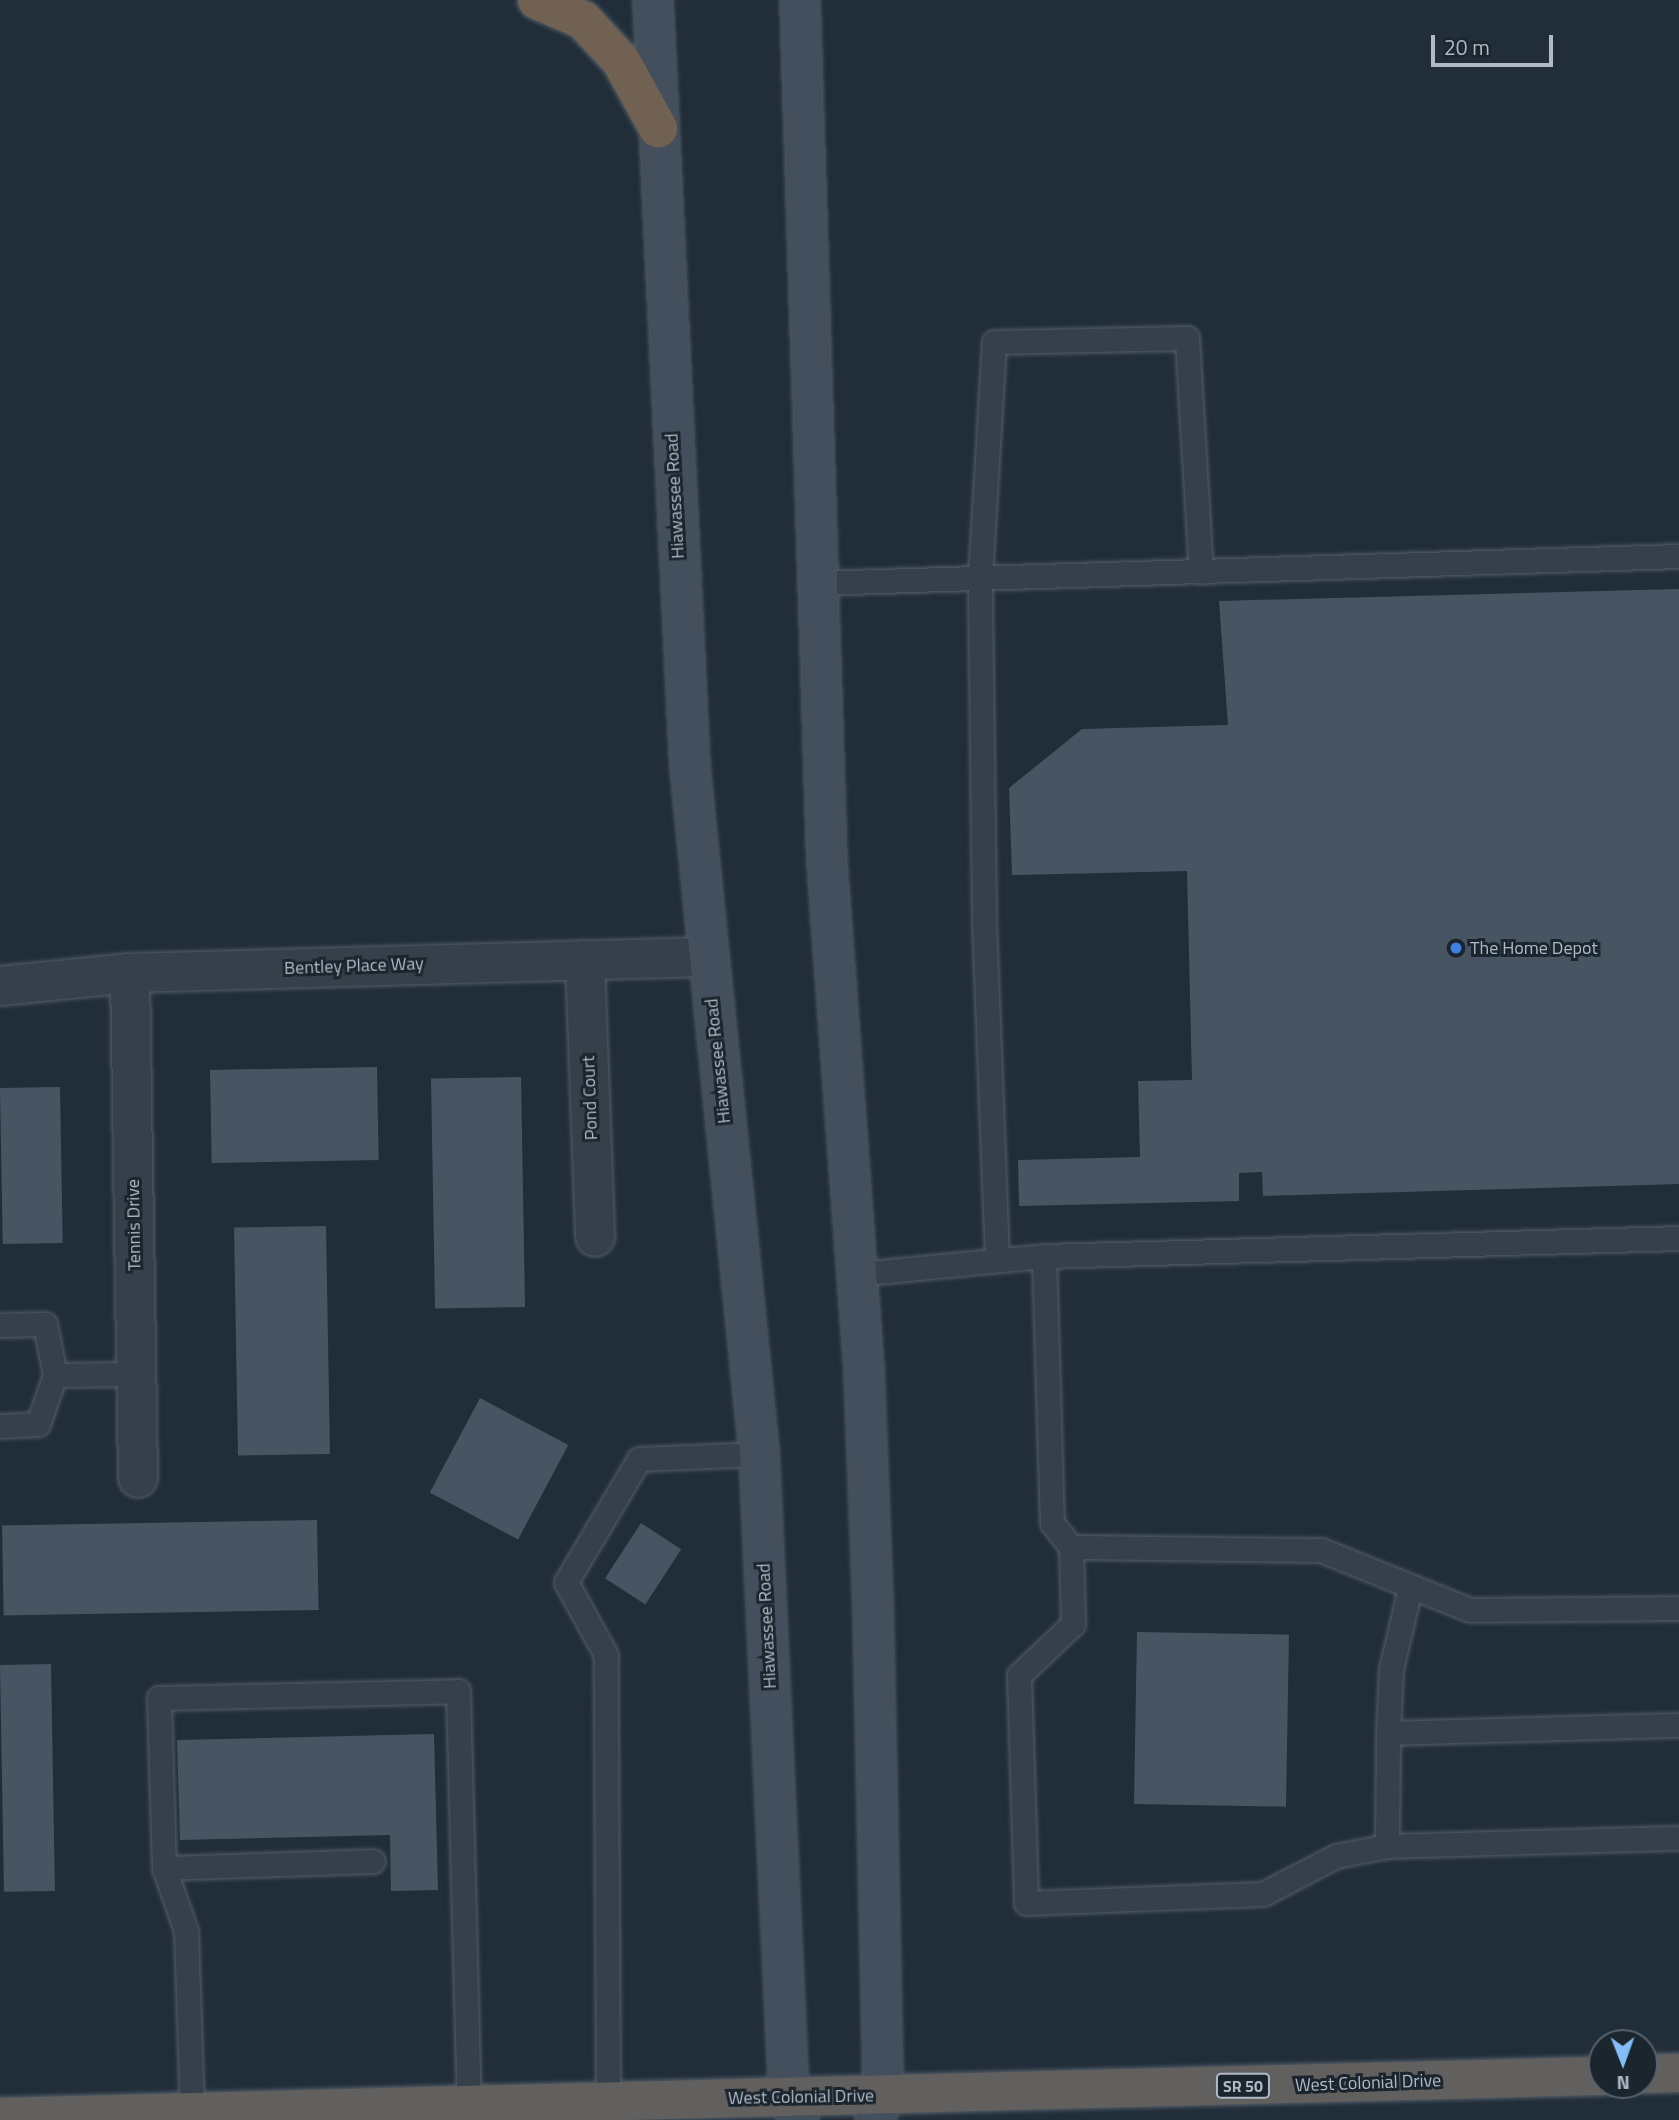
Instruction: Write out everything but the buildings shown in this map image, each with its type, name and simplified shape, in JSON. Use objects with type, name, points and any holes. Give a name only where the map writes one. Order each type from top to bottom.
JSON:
[{"type":"highway","points":[[537,0],[583,20],[621,61],[658,128]]},
{"type":"highway","points":[[1658,2074],[1679,2073]]},
{"type":"highway","name":"West Colonial Drive","points":[[0,2117],[608,2101],[794,2109],[879,2108],[1588,2077]]},
{"type":"main road","name":"Hiawassee Road","points":[[653,0],[690,767],[759,1454],[794,2109]]},
{"type":"main road","points":[[800,0],[816,583],[827,862],[857,1275],[873,1603],[879,2108]]},
{"type":"street","name":"Bentley Place Way","points":[[0,986],[130,973],[708,957]]},
{"type":"street","name":"Pond Court","points":[[585,960],[595,1237]]},
{"type":"street","name":"Tennis Drive","points":[[130,973],[138,1478]]},
{"type":"lane","points":[[997,1260],[984,917],[980,578],[994,342],[1186,338],[1202,572]]},
{"type":"lane","points":[[816,583],[1679,556]]},
{"type":"lane","points":[[857,1275],[1044,1256],[1679,1238]]},
{"type":"lane","points":[[1044,1256],[1052,1523],[1071,1547],[1073,1625],[1019,1675],[1026,1903],[1263,1894],[1336,1856],[1387,1846],[1679,1838]]},
{"type":"lane","points":[[0,1325],[45,1324],[55,1375],[38,1424],[0,1426]]},
{"type":"lane","points":[[55,1375],[136,1374]]},
{"type":"lane","points":[[608,2101],[606,1655],[566,1582],[639,1459],[759,1454]]},
{"type":"lane","points":[[1071,1547],[1321,1550],[1470,1610],[1679,1608]]},
{"type":"lane","points":[[1387,1846],[1391,1669],[1410,1588]]},
{"type":"lane","points":[[192,2112],[186,1931],[164,1868],[159,1698],[457,1690],[469,2105]]},
{"type":"lane","points":[[1388,1733],[1679,1725]]},
{"type":"lane","points":[[164,1868],[373,1861]]},
{"type":"place","name":"The Home Depot","points":[[1456,948]]}]
